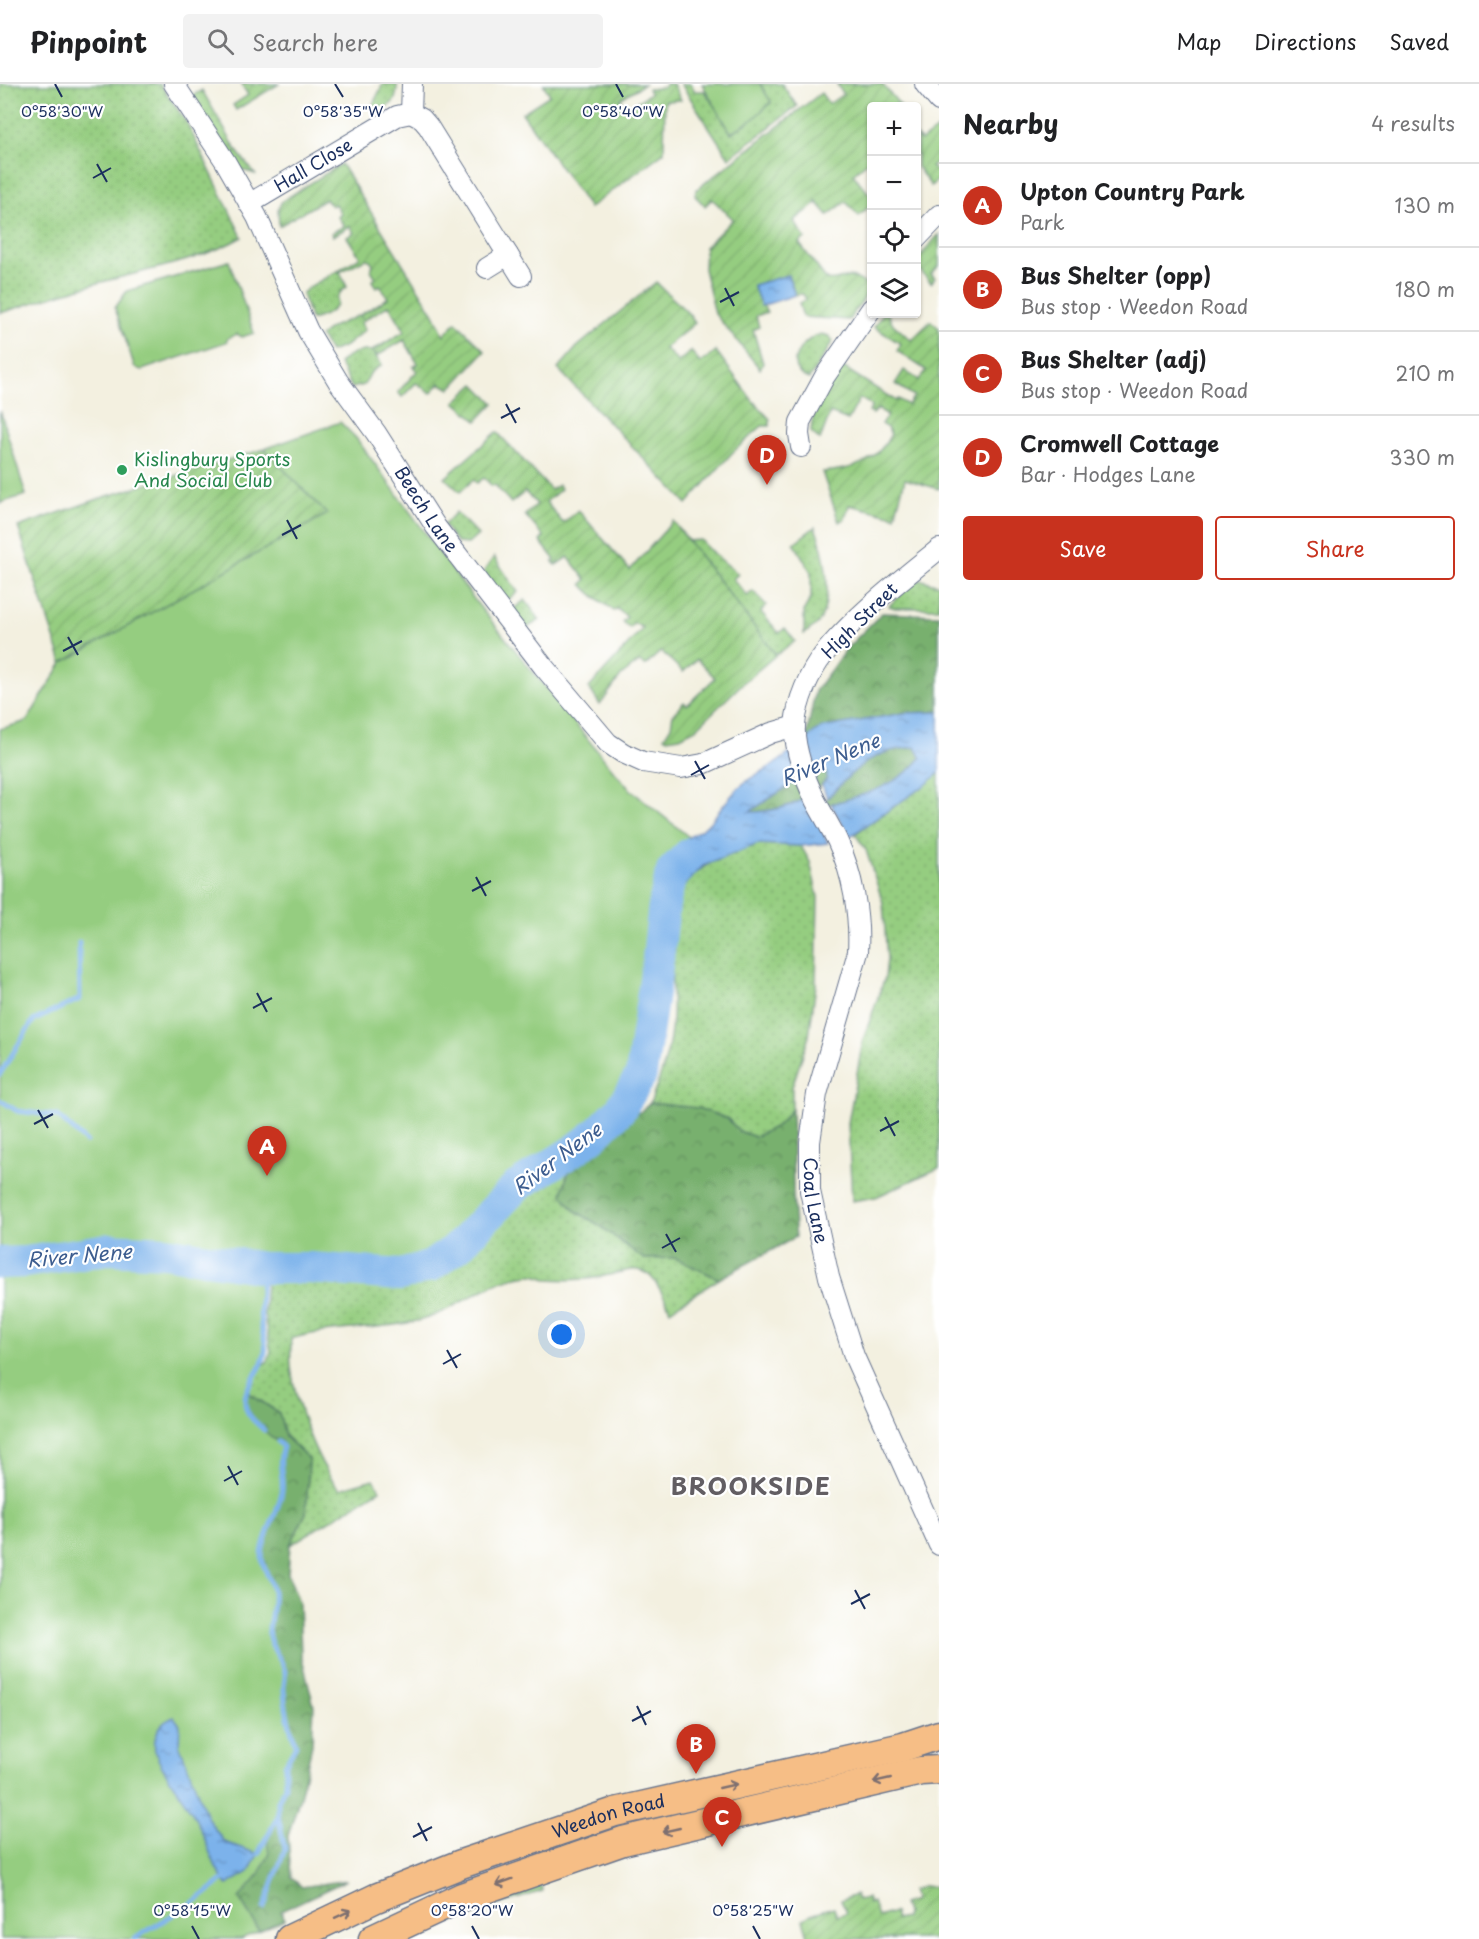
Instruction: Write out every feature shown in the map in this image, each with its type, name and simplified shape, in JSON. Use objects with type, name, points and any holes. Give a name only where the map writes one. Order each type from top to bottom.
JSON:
[{"type":"highway","name":"Weedon Road","points":[[290,1939],[376,1898],[461,1864],[615,1812],[903,1747],[939,1735]]},
{"type":"highway","name":"Weedon Road","points":[[373,1939],[462,1897],[623,1841],[909,1774],[939,1770]]},
{"type":"street","name":"Beech Lane","points":[[174,84],[225,161],[257,218],[309,332],[338,381],[376,433],[436,526],[543,666],[608,743],[643,762],[681,768],[703,764],[771,733],[796,735]]},
{"type":"street","points":[[412,84],[411,113],[422,119],[428,126],[521,276]]},
{"type":"street","points":[[925,84],[939,101]]},
{"type":"street","name":"Hall Close","points":[[249,204],[398,116],[411,113]]},
{"type":"street","points":[[921,234],[939,216]]},
{"type":"street","points":[[487,268],[508,255]]},
{"type":"street","points":[[801,447],[800,422],[825,376],[867,315]]},
{"type":"street","name":"High Street","points":[[796,735],[802,693],[824,654],[871,607],[936,558]]},
{"type":"street","name":"Coal Lane","points":[[796,735],[814,797],[838,842],[849,873],[858,919],[858,952],[817,1094],[810,1142],[810,1191],[829,1277],[854,1356],[939,1545]]},
{"type":"green space","points":[[0,84],[160,84],[187,123],[242,237],[191,259],[0,313]]},
{"type":"green space","points":[[241,84],[279,84],[236,110],[233,105],[248,95]]},
{"type":"green space","points":[[383,84],[397,84],[396,95],[390,105],[377,112],[372,106]]},
{"type":"green space","points":[[543,84],[644,84],[620,99],[626,109],[650,93],[648,89],[665,87],[665,84],[673,84],[681,100],[665,101],[664,152],[589,208],[522,113],[550,95]]},
{"type":"green space","points":[[681,84],[691,84],[695,91],[705,91],[731,133],[771,103],[760,84],[782,84],[797,106],[729,158]]},
{"type":"green space","points":[[702,84],[760,84],[771,102],[752,120],[731,133]]},
{"type":"green space","points":[[837,84],[882,84],[898,102],[867,102],[867,162],[853,174],[867,191],[867,209],[859,216],[846,202],[828,215],[816,201],[816,204],[794,221],[805,238],[799,243],[827,280],[851,277],[867,285],[867,294],[849,320],[803,317],[799,303],[806,300],[803,294],[795,295],[788,275],[761,305],[767,312],[756,316],[759,327],[753,330],[763,363],[760,369],[715,314],[704,269],[705,247],[733,219],[712,199],[705,206],[695,196],[696,190],[821,93],[829,104],[843,94]]},
{"type":"green space","points":[[202,90],[237,151],[255,174],[242,170],[236,163],[190,97]]},
{"type":"green space","points":[[939,128],[939,159],[931,167],[939,173],[939,178],[931,186],[921,172],[921,141]]},
{"type":"green space","points":[[341,164],[434,314],[444,335],[456,322],[485,351],[450,389],[440,383],[431,393],[416,383],[402,397],[398,392],[417,371],[413,367],[418,364],[404,340],[377,356],[372,351],[405,331],[389,305],[363,321],[360,315],[388,298],[380,285],[376,287],[372,281],[376,278],[371,270],[373,264],[370,260],[365,259],[340,272],[337,271],[360,257],[347,237],[354,233],[350,226],[333,236],[331,233],[344,226],[338,217],[341,214],[335,204],[331,206],[326,199],[279,226],[278,209],[282,201]]},
{"type":"green space","points":[[939,234],[939,266],[931,274],[935,278],[931,283],[921,272],[921,255]]},
{"type":"green space","points":[[229,261],[254,333],[242,337],[237,334],[228,338],[226,342],[142,370],[135,368],[115,308],[127,291]]},
{"type":"green space","points":[[337,271],[340,272],[347,287],[339,294],[337,305],[332,311],[311,320],[302,294],[309,287]]},
{"type":"green space","points":[[656,282],[689,314],[695,323],[665,348],[678,362],[691,351],[700,363],[716,351],[753,401],[770,419],[770,426],[762,426],[732,453],[687,504],[558,369],[577,347]]},
{"type":"green space","points":[[360,315],[365,330],[346,346],[330,352],[320,336],[332,327]]},
{"type":"green space","points":[[880,318],[890,318],[893,324],[911,340],[931,321],[939,328],[939,489],[905,479],[895,516],[849,505],[845,519],[839,522],[822,472],[853,467],[878,452],[891,434],[881,424],[888,415],[878,409],[873,414],[869,412],[872,406],[860,398],[848,420],[830,413],[820,440],[811,432],[817,406],[843,367],[896,401],[898,399],[908,405],[914,396],[895,384],[904,370],[919,380],[926,370],[897,351],[901,344],[874,327]]},
{"type":"green space","points":[[821,334],[829,336],[833,341],[809,379],[796,369],[795,362],[806,342]]},
{"type":"green space","points":[[372,351],[382,365],[371,372],[364,385],[352,388],[339,363],[353,353]]},
{"type":"green space","points":[[475,384],[494,403],[477,421],[455,402]]},
{"type":"green space","points":[[0,410],[26,495],[0,503]]},
{"type":"green space","points":[[340,422],[356,438],[476,602],[613,770],[632,791],[689,837],[668,855],[658,874],[651,912],[641,1075],[620,1110],[597,1133],[516,1187],[458,1247],[431,1266],[401,1275],[324,1269],[263,1268],[260,1317],[266,1351],[263,1363],[247,1391],[246,1401],[252,1418],[283,1447],[281,1453],[282,1491],[265,1541],[262,1560],[273,1591],[269,1636],[284,1668],[285,1705],[296,1745],[285,1765],[285,1786],[278,1801],[278,1816],[267,1839],[269,1855],[257,1877],[239,1898],[259,1931],[241,1939],[0,1939],[0,729],[27,721],[62,663],[326,514],[264,449]]},
{"type":"green space","points":[[497,432],[551,490],[558,485],[561,489],[546,502],[563,523],[578,510],[630,570],[673,521],[776,655],[743,683],[696,729],[680,737],[667,739],[664,737],[671,726],[673,714],[684,702],[687,705],[715,678],[697,659],[683,672],[661,651],[646,665],[639,662],[621,676],[600,705],[589,688],[643,628],[634,623],[630,628],[622,622],[627,617],[617,609],[614,611],[589,592],[582,584],[586,580],[568,557],[556,565],[553,562],[555,560],[540,541],[544,537],[525,515],[537,504],[525,492],[511,503],[495,485],[492,486],[484,478],[477,483],[473,480],[460,492],[445,478]]},
{"type":"green space","points":[[264,449],[327,514],[62,663],[18,527],[104,497]]},
{"type":"green space","points":[[456,512],[478,535],[468,544],[457,543],[444,525]]},
{"type":"green space","points":[[815,527],[822,548],[827,597],[821,619],[804,634],[804,610],[811,598],[811,572],[794,543]]},
{"type":"green space","points":[[701,540],[738,574],[733,579],[747,596],[753,591],[766,605],[761,612],[779,633],[785,628],[795,641],[776,655],[688,541]]},
{"type":"green space","points":[[494,557],[518,592],[505,602],[484,576],[484,571]]},
{"type":"green space","points":[[922,580],[939,585],[939,608],[889,606],[913,582]]},
{"type":"green space","points":[[525,600],[540,620],[525,629],[511,611]]},
{"type":"green space","points":[[882,613],[939,615],[939,712],[904,713],[822,728],[806,739],[815,691],[847,648]]},
{"type":"green space","points":[[915,747],[921,758],[901,777],[876,790],[821,806],[850,774],[867,761],[890,751]]},
{"type":"green space","points":[[823,770],[827,773],[827,779],[810,795],[781,808],[747,813],[799,779]]},
{"type":"green space","points":[[939,773],[939,1168],[876,1197],[852,1201],[848,1123],[863,1040],[885,977],[887,959],[883,903],[866,850],[855,834]]},
{"type":"green space","points":[[758,844],[801,846],[810,862],[818,897],[816,985],[809,1036],[792,1087],[792,1109],[778,1125],[755,1137],[739,1131],[728,1119],[703,1110],[650,1103],[665,1062],[670,1040],[672,933],[676,901],[688,881],[705,866],[726,855]]},
{"type":"green space","points":[[650,1103],[698,1108],[728,1119],[739,1131],[755,1137],[778,1125],[792,1109],[796,1237],[719,1279],[675,1258],[644,1259],[599,1225],[574,1210],[562,1194],[572,1166],[603,1138],[625,1113],[640,1112]]},
{"type":"green space","points":[[576,1160],[566,1177],[574,1210],[599,1225],[644,1259],[675,1258],[719,1279],[670,1310],[661,1290],[652,1278],[644,1272],[635,1270],[570,1280],[547,1279],[530,1275],[515,1277],[486,1288],[431,1317],[417,1321],[322,1332],[291,1339],[291,1367],[297,1398],[308,1431],[330,1477],[339,1489],[374,1479],[380,1490],[290,1545],[306,1513],[309,1459],[285,1436],[279,1413],[246,1391],[0,1281],[261,1309],[266,1351],[263,1365],[268,1361],[271,1351],[264,1315],[266,1282],[271,1278],[409,1280],[439,1268],[479,1235],[525,1189]]},
{"type":"green space","points":[[245,1391],[279,1413],[285,1436],[309,1459],[306,1513],[290,1545],[288,1574],[299,1602],[301,1654],[314,1706],[312,1745],[288,1836],[291,1877],[302,1887],[347,1880],[281,1911],[285,1919],[259,1931],[239,1898],[257,1877]]},
{"type":"green space","points":[[529,1884],[541,1886],[543,1891],[487,1908],[412,1939],[391,1939]]},
{"type":"green space","points":[[924,1886],[939,1888],[939,1939],[809,1939],[803,1920],[811,1914],[834,1907],[837,1916],[846,1913],[841,1900],[856,1895],[858,1900],[867,1898],[869,1904],[873,1902],[878,1917],[894,1912],[896,1920],[905,1918],[903,1904],[915,1900],[912,1890]]},
{"type":"water","points":[[788,275],[795,295],[761,306],[753,285]]},
{"type":"water","points":[[939,712],[939,773],[849,837],[831,804],[880,788],[902,775],[921,758],[915,747],[893,750],[878,756],[854,771],[827,798],[822,785],[827,779],[827,773],[823,770],[815,773],[806,739],[821,728],[904,713]]},
{"type":"water","points":[[790,752],[799,779],[749,812],[778,809],[806,798],[828,843],[801,846],[758,844],[703,866],[680,891],[656,887],[664,864],[679,845],[707,825],[744,783],[780,761]]},
{"type":"water","points":[[107,1238],[107,1261],[0,1272],[0,1253]]},
{"type":"water","points":[[174,1717],[180,1725],[179,1744],[208,1819],[224,1842],[258,1854],[249,1872],[227,1885],[217,1870],[195,1818],[157,1757],[155,1744],[158,1729]]},
{"type":"waterway","name":"River Nene","points":[[0,1263],[25,1262],[108,1249],[165,1252],[263,1268],[310,1268],[401,1275],[431,1266],[458,1247],[516,1187],[576,1149],[597,1133],[620,1110],[641,1075],[664,904],[672,871],[689,854]]},
{"type":"waterway","points":[[0,1074],[33,1021],[80,999],[79,942]]},
{"type":"waterway","points":[[0,1100],[17,1111],[58,1116],[86,1142]]},
{"type":"waterway","points":[[263,1268],[260,1310],[265,1352],[245,1400],[249,1414],[264,1430]]},
{"type":"waterway","points":[[258,1854],[278,1816],[278,1801],[285,1786],[285,1765],[296,1745],[285,1705],[284,1668],[269,1636],[273,1591],[262,1560],[265,1541],[282,1491],[281,1453],[283,1447],[278,1442]]},
{"type":"waterway","points":[[264,1908],[285,1849],[278,1816]]},
{"type":"waterway","points":[[134,1939],[200,1898],[223,1880]]},
{"type":"place","name":"Kislingbury Sports And Social Club","points":[[122,470]]},
{"type":"place","name":"Cromwell Cottage","points":[[767,485]]},
{"type":"place","name":"Upton Country Park","points":[[267,1176]]},
{"type":"place","name":"Bus Shelter (opp)","points":[[696,1774]]},
{"type":"place","name":"Bus Shelter (adj)","points":[[722,1847]]},
{"type":"district","name":"BROOKSIDE","points":[[751,1487]]}]
